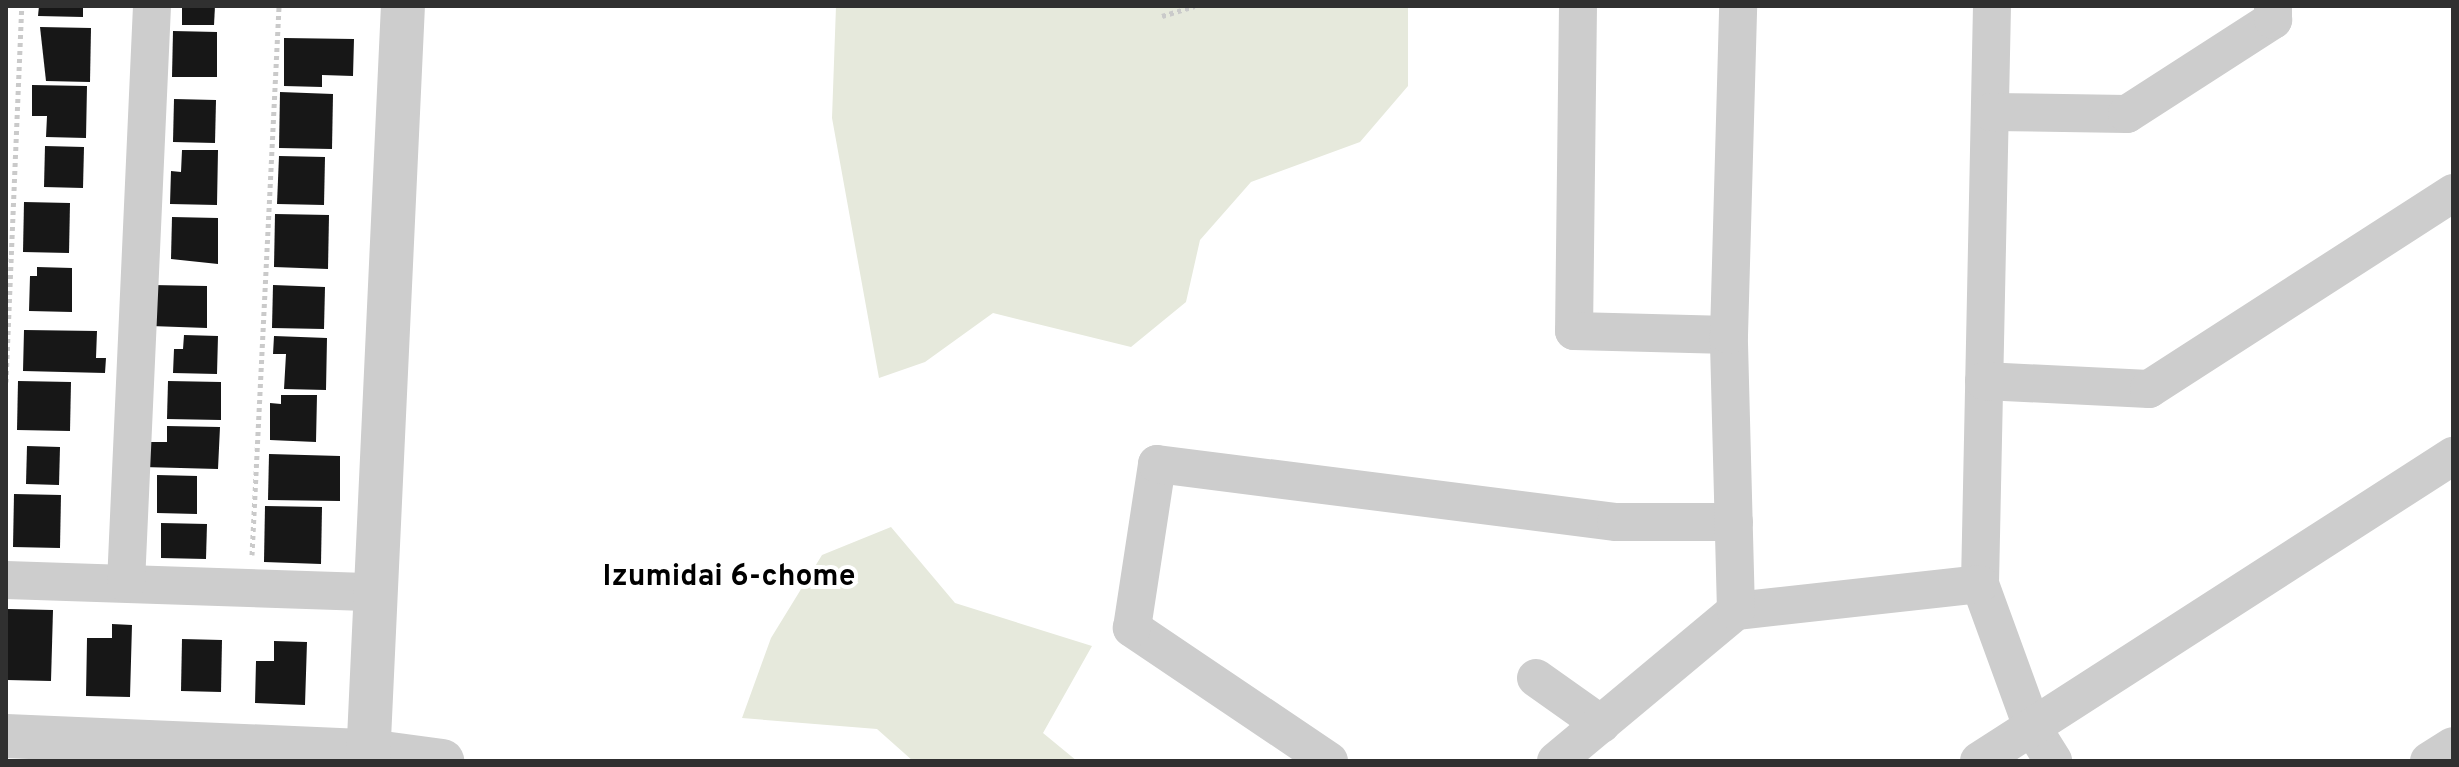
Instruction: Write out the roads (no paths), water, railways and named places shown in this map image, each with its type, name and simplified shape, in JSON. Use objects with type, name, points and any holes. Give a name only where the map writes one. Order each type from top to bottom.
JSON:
[{"type":"street","points":[[126,583],[152,6]]},
{"type":"street","points":[[368,756],[403,6]]},
{"type":"street","points":[[1578,6],[1574,331],[1729,335]]},
{"type":"street","points":[[1736,611],[1729,335],[1738,6]]},
{"type":"street","points":[[1992,6],[1980,584],[2032,727],[2053,761]]},
{"type":"street","points":[[1991,112],[2127,114],[2273,20],[2273,6]]},
{"type":"street","points":[[1984,381],[2149,389],[2453,193]]},
{"type":"street","points":[[1979,761],[2453,456]]},
{"type":"street","points":[[1329,761],[1132,628],[1157,464],[1616,522],[1734,522]]},
{"type":"street","points":[[6,580],[374,592]]},
{"type":"street","points":[[1556,761],[1736,611],[1980,584]]},
{"type":"street","points":[[1536,678],[1601,724]]},
{"type":"street","points":[[6,736],[442,761]]},
{"type":"street","points":[[2429,761],[2453,746]]},
{"type":"district","name":"Izumidai 6-chome","points":[[729,578]]}]
